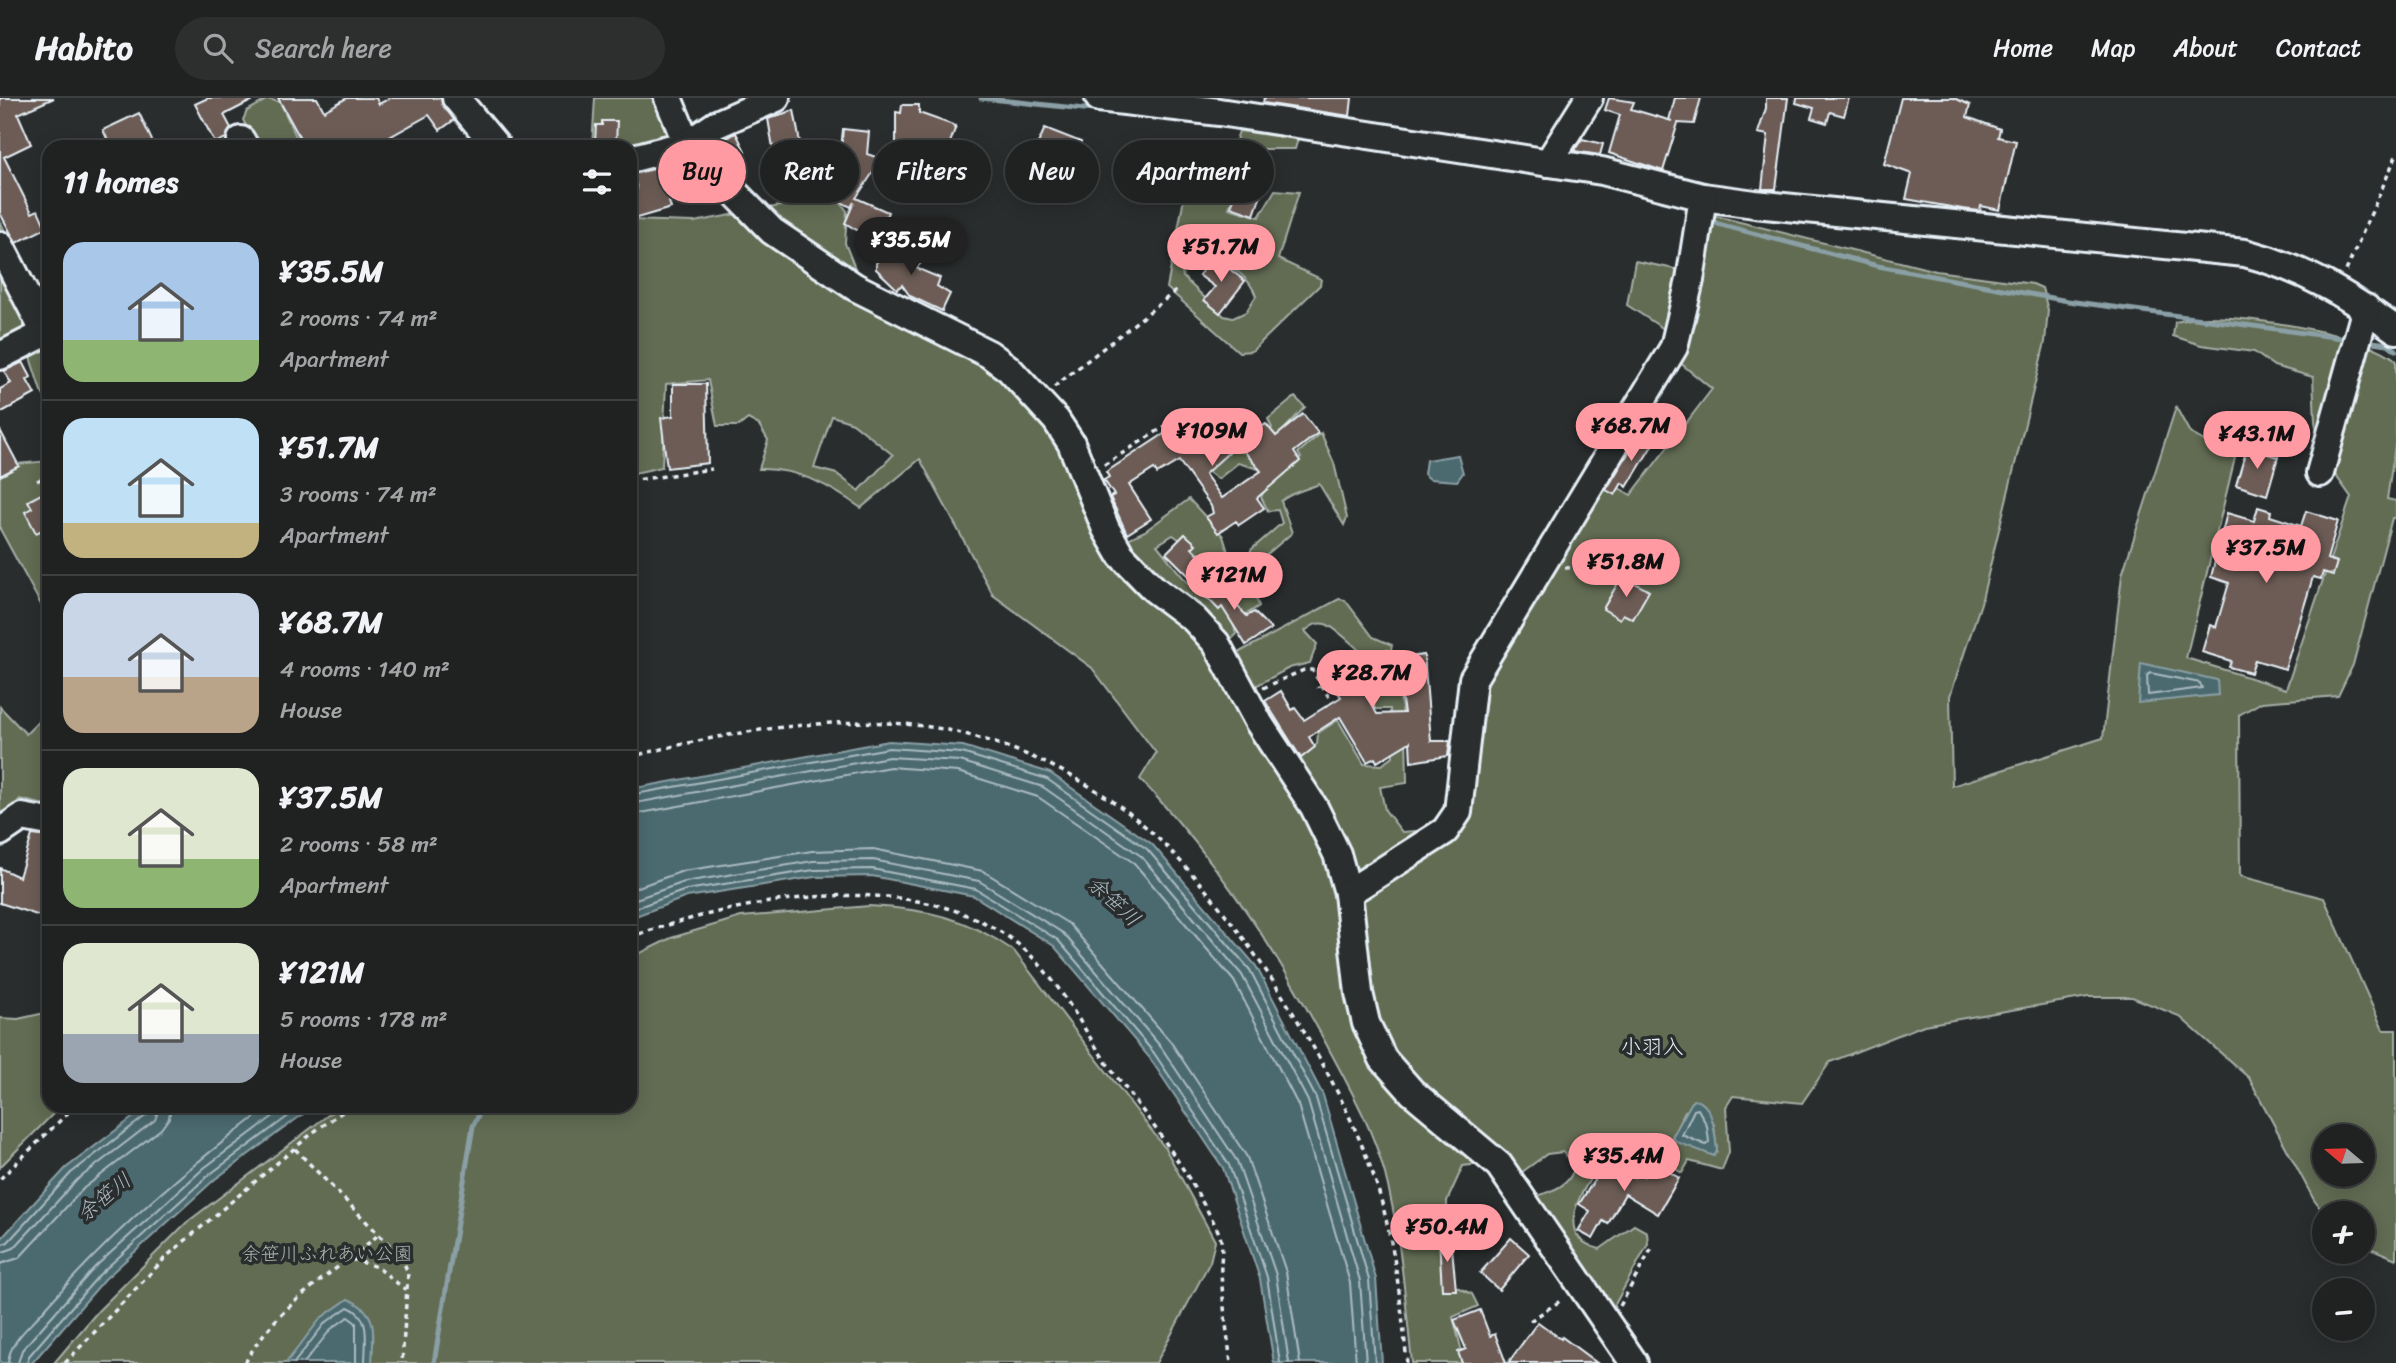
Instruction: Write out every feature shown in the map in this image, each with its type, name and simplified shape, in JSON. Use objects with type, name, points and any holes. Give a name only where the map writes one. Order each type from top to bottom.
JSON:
[{"type":"street","points":[[456,98],[491,140]]},
{"type":"street","points":[[668,98],[685,140]]},
{"type":"street","points":[[693,140],[717,124],[776,98]]},
{"type":"street","points":[[1099,98],[1219,113],[1602,171],[1703,197],[2245,253],[2300,270],[2338,289],[2396,330]]},
{"type":"street","points":[[1548,163],[1589,98]]},
{"type":"street","points":[[637,157],[658,152]]},
{"type":"street","points":[[1349,893],[1444,831],[1458,812],[1473,679],[1674,346],[1690,280],[1703,197]]},
{"type":"street","points":[[745,203],[772,231],[855,286],[989,354],[1039,399],[1071,443],[1106,529],[1121,555],[1154,589],[1194,619],[1216,643],[1246,698],[1314,807],[1336,854],[1349,893],[1359,993],[1366,1023],[1383,1059],[1412,1092],[1499,1164],[1634,1363]]},
{"type":"street","points":[[0,245],[42,323]]},
{"type":"street","points":[[2320,472],[2365,308]]},
{"type":"street","points":[[0,356],[42,335]]},
{"type":"street","points":[[0,832],[22,817],[42,821]]},
{"type":"path","points":[[2338,289],[2396,156]]},
{"type":"path","points":[[1039,399],[1177,290]]},
{"type":"path","points":[[1085,478],[1175,420]]},
{"type":"path","points":[[637,480],[712,469]]},
{"type":"path","points":[[37,481],[42,478]]},
{"type":"path","points":[[1538,568],[1629,566],[1643,572]]},
{"type":"path","points":[[1246,698],[1275,682],[1312,670],[1332,702]]},
{"type":"path","points":[[637,755],[698,741],[764,731],[865,724],[922,727],[1000,745],[1045,763],[1096,790],[1131,815],[1171,853],[1231,924],[1303,1031],[1333,1083],[1359,1141],[1380,1198],[1397,1273],[1407,1363]]},
{"type":"path","points":[[637,935],[725,910],[778,901],[866,897],[914,900],[942,908],[989,926],[1017,943],[1059,992],[1114,1072],[1142,1106],[1177,1158],[1211,1217],[1221,1238],[1220,1269],[1231,1363]]},
{"type":"path","points":[[0,1179],[68,1113]]},
{"type":"path","points":[[65,1363],[167,1256],[342,1113]]},
{"type":"path","points":[[295,1149],[377,1236],[402,1258],[408,1273],[402,1363]]},
{"type":"path","points":[[245,1363],[270,1327],[291,1304],[377,1236]]},
{"type":"path","points":[[1609,1326],[1653,1246]]},
{"type":"path","points":[[351,1259],[377,1267],[407,1291]]},
{"type":"path","points":[[1530,1321],[1583,1287]]},
{"type":"green space","points":[[595,98],[656,98],[675,140],[658,140],[658,143],[637,146],[637,140],[592,140]]},
{"type":"green space","points":[[268,99],[280,102],[298,140],[253,140],[243,120],[247,111]]},
{"type":"green space","points":[[1239,131],[1298,139],[1295,149],[1274,149],[1274,140],[1236,140]]},
{"type":"green space","points":[[1275,190],[1299,192],[1278,259],[1321,279],[1320,285],[1252,351],[1239,352],[1167,288],[1183,203],[1231,203],[1229,208],[1259,217],[1267,203],[1274,203]],"holes":[[[1193,248],[1229,266],[1245,278],[1256,296],[1246,312],[1233,318],[1224,316],[1183,277],[1181,266]]]},
{"type":"green space","points":[[796,203],[841,203],[847,211],[845,243],[862,286],[979,355],[1045,416],[1108,548],[1145,531],[1189,499],[1223,536],[1228,552],[1244,561],[1252,549],[1282,523],[1278,510],[1268,511],[1261,497],[1271,478],[1262,470],[1238,463],[1218,479],[1207,471],[1233,445],[1242,452],[1272,428],[1268,419],[1295,397],[1305,407],[1276,438],[1282,472],[1301,458],[1298,453],[1321,433],[1334,463],[1347,518],[1344,525],[1319,484],[1281,501],[1292,533],[1265,556],[1251,585],[1259,606],[1233,623],[1236,634],[1231,639],[1222,638],[1271,751],[1305,753],[1317,744],[1318,733],[1338,720],[1364,764],[1382,765],[1393,756],[1390,709],[1375,709],[1375,676],[1372,665],[1336,630],[1317,624],[1305,631],[1317,644],[1310,663],[1289,668],[1252,688],[1234,655],[1339,599],[1345,600],[1373,637],[1392,645],[1391,650],[1377,651],[1381,679],[1385,683],[1397,682],[1406,730],[1407,783],[1380,787],[1385,810],[1402,832],[1431,830],[1445,821],[1477,695],[1600,477],[1631,495],[1712,389],[1673,357],[1703,225],[1716,216],[1936,271],[2033,284],[2042,288],[2048,310],[2045,342],[1981,603],[1950,696],[1952,786],[2103,738],[2122,575],[2176,407],[2190,433],[2235,458],[2186,658],[2286,689],[2351,497],[2322,456],[2315,422],[2313,377],[2274,366],[2254,352],[2201,345],[2173,336],[2175,322],[2207,317],[2281,324],[2335,335],[2380,350],[2396,360],[2396,439],[2387,499],[2396,501],[2396,518],[2392,518],[2353,665],[2338,696],[2262,702],[2239,715],[2240,876],[2324,898],[2383,1030],[2396,1030],[2396,1259],[2375,1250],[2375,1201],[2315,1201],[2249,1078],[2179,1016],[2132,997],[2088,997],[1924,1025],[1830,1062],[1802,1103],[1733,1096],[1726,1107],[1729,1152],[1722,1170],[1689,1161],[1682,1173],[1663,1162],[1633,1165],[1606,1155],[1576,1207],[1573,1221],[1576,1233],[1584,1242],[1600,1249],[1634,1225],[1647,1232],[1648,1244],[1613,1308],[1531,1198],[1558,1188],[1568,1179],[1575,1166],[1563,1152],[1547,1154],[1518,1175],[1505,1161],[1463,1166],[1447,1201],[1448,1283],[1472,1294],[1478,1306],[1453,1317],[1465,1363],[1412,1363],[1399,1244],[1385,1174],[1347,1082],[1290,980],[1245,909],[1195,842],[1140,779],[1156,753],[1092,668],[993,595],[920,459],[861,508],[837,492],[800,475],[759,469],[768,440],[759,425],[748,419],[739,426],[717,426],[708,380],[666,384],[662,467],[637,472],[637,220],[694,222]],"holes":[[[832,416],[853,423],[893,455],[859,491],[837,474],[814,468]],[[1173,535],[1216,565],[1244,573],[1242,591],[1235,605],[1212,602],[1201,595],[1157,545]],[[1704,1105],[1714,1125],[1717,1151],[1714,1155],[1672,1137],[1685,1111]]]},
{"type":"green space","points":[[0,221],[42,304],[42,393],[23,336],[0,347]]},
{"type":"green space","points":[[1635,261],[1685,271],[1670,333],[1627,305]]},
{"type":"green space","points":[[0,459],[5,465],[42,462],[42,606],[0,529]]},
{"type":"green space","points":[[0,707],[26,734],[42,718],[42,804],[20,799],[0,822]]},
{"type":"green space","name":"余笹川ふれあい公園","points":[[869,906],[909,910],[962,923],[1014,951],[1165,1148],[1215,1241],[1210,1262],[1156,1363],[54,1363],[98,1311],[186,1223],[331,1113],[637,1113],[637,955],[671,938],[741,917]]},
{"type":"green space","points":[[42,1014],[42,1113],[54,1113],[0,1167],[0,1018],[18,1019]]},
{"type":"water","points":[[1458,455],[1463,473],[1457,481],[1430,479],[1424,474],[1426,460]]},
{"type":"water","points":[[2141,663],[2217,680],[2218,695],[2138,703]]},
{"type":"water","name":"余笹川","points":[[889,741],[963,746],[1050,773],[1152,844],[1256,966],[1323,1095],[1376,1279],[1382,1363],[1274,1363],[1260,1279],[1223,1168],[1149,1057],[1054,946],[974,896],[872,876],[815,877],[687,897],[637,915],[637,788]]},
{"type":"water","points":[[1693,1100],[1705,1106],[1712,1120],[1717,1151],[1714,1156],[1677,1142],[1672,1137]]},
{"type":"water","name":"余笹川","points":[[139,1113],[305,1113],[214,1180],[105,1279],[32,1363],[0,1363],[0,1240],[66,1168]]},
{"type":"water","points":[[348,1299],[370,1317],[373,1333],[372,1363],[286,1363],[321,1318]]},
{"type":"building","points":[[0,98],[54,98],[18,114],[31,144],[4,157],[32,213],[38,210],[42,219],[42,230],[16,243],[0,213]]},
{"type":"building","points":[[208,98],[257,98],[224,115],[231,128],[226,138],[222,140],[213,140],[195,104]]},
{"type":"building","points":[[278,98],[317,98],[324,111],[347,98],[376,98],[379,104],[390,98],[441,98],[454,120],[440,130],[429,115],[388,138],[389,140],[301,140]]},
{"type":"building","points":[[1264,98],[1352,98],[1350,116],[1263,103]]},
{"type":"building","points":[[1609,98],[1634,102],[1631,109],[1672,121],[1669,120],[1675,98],[1701,98],[1694,124],[1678,123],[1663,171],[1609,153],[1620,115],[1605,110]]},
{"type":"building","points":[[1766,98],[1788,98],[1776,189],[1762,189],[1768,135],[1758,133],[1766,108]]},
{"type":"building","points":[[1797,98],[1849,98],[1844,116],[1830,112],[1827,123],[1811,118],[1814,108],[1796,103]]},
{"type":"building","points":[[1901,98],[1954,98],[1970,105],[1967,117],[2000,129],[1998,137],[2016,141],[2000,210],[1981,206],[1980,211],[1962,209],[1906,199],[1912,174],[1884,164]]},
{"type":"building","points":[[902,105],[919,105],[919,113],[956,126],[951,140],[896,140],[896,112],[901,113]]},
{"type":"building","points":[[794,110],[799,140],[772,140],[768,119]]},
{"type":"building","points":[[139,113],[152,140],[108,140],[103,130]]},
{"type":"building","points":[[602,121],[617,121],[616,140],[595,140],[596,125],[602,125]]},
{"type":"building","points":[[1045,128],[1076,140],[1040,140]]},
{"type":"building","points":[[843,129],[869,132],[867,154],[873,156],[873,172],[859,194],[859,140],[842,140]]},
{"type":"building","points":[[736,133],[740,140],[724,140]]},
{"type":"building","points":[[1582,139],[1603,144],[1600,155],[1574,151]]},
{"type":"building","points":[[658,168],[658,203],[669,203],[671,208],[637,218],[637,173]]},
{"type":"building","points":[[859,199],[888,212],[878,236],[864,230],[862,233],[845,223],[854,203],[859,203]]},
{"type":"building","points":[[1232,203],[1258,203],[1254,215],[1231,207]]},
{"type":"building","points":[[898,241],[921,263],[916,268],[940,278],[937,286],[950,294],[942,311],[910,296],[902,285],[897,289],[876,269],[876,263]]},
{"type":"building","points":[[1214,257],[1245,281],[1220,313],[1204,300],[1215,287],[1199,275]]},
{"type":"building","points":[[23,362],[31,377],[27,380],[35,394],[0,413],[0,389],[11,383],[4,371]]},
{"type":"building","points":[[673,384],[706,384],[708,463],[667,468],[661,418],[673,416]]},
{"type":"building","points":[[1205,409],[1238,441],[1266,424],[1276,436],[1303,414],[1318,433],[1294,452],[1300,461],[1257,498],[1264,508],[1239,525],[1236,521],[1218,533],[1206,517],[1213,513],[1211,506],[1179,461],[1157,474],[1154,469],[1129,485],[1151,519],[1127,534],[1110,497],[1114,495],[1104,480],[1109,477],[1106,472],[1179,424],[1184,429]],"holes":[[[1238,444],[1261,471],[1222,498],[1205,474]]]},
{"type":"building","points":[[1643,429],[1650,434],[1646,440],[1652,446],[1627,487],[1622,483],[1615,495],[1606,490]]},
{"type":"building","points":[[0,430],[19,466],[0,476]]},
{"type":"building","points":[[2247,448],[2278,457],[2267,495],[2236,485]]},
{"type":"building","points":[[42,494],[42,530],[36,533],[25,512],[32,508],[28,501]]},
{"type":"building","points":[[2258,507],[2271,511],[2270,516],[2301,526],[2306,511],[2338,521],[2327,559],[2337,562],[2333,575],[2323,572],[2321,579],[2313,577],[2285,669],[2255,660],[2251,673],[2229,667],[2231,661],[2202,652],[2210,625],[2216,627],[2229,583],[2211,577],[2227,513],[2254,521]]},
{"type":"building","points":[[1185,534],[1196,544],[1192,548],[1211,568],[1196,583],[1166,553]]},
{"type":"building","points":[[1206,575],[1247,616],[1254,612],[1271,629],[1246,645],[1222,607],[1219,610],[1196,586]]},
{"type":"building","points":[[1622,576],[1649,591],[1633,619],[1623,614],[1620,619],[1603,609]]},
{"type":"building","points":[[1387,650],[1388,660],[1424,655],[1431,741],[1450,741],[1448,756],[1411,762],[1410,742],[1377,762],[1375,758],[1367,762],[1340,717],[1309,737],[1315,747],[1301,758],[1265,701],[1281,691],[1292,710],[1295,708],[1304,720],[1341,697],[1334,686],[1319,687],[1372,652]],"holes":[[[1399,680],[1404,713],[1377,714],[1360,683]]]},
{"type":"building","points":[[32,835],[42,836],[40,916],[0,903],[0,868],[19,877]]},
{"type":"building","points":[[1608,1159],[1634,1177],[1637,1172],[1644,1176],[1652,1161],[1679,1178],[1658,1214],[1625,1194],[1608,1224],[1603,1221],[1593,1239],[1578,1231],[1590,1211],[1579,1204]]},
{"type":"building","points":[[1451,1237],[1456,1290],[1442,1290],[1439,1238]]},
{"type":"building","points":[[1511,1238],[1529,1254],[1499,1290],[1480,1273]]},
{"type":"building","points":[[1480,1310],[1490,1336],[1495,1334],[1506,1363],[1462,1363],[1458,1352],[1466,1349],[1454,1320]]},
{"type":"building","points":[[1538,1322],[1561,1339],[1562,1337],[1597,1363],[1508,1363]]},
{"type":"waterway","points":[[981,98],[1103,111]]},
{"type":"waterway","points":[[1400,153],[1539,174]]},
{"type":"waterway","points":[[1590,182],[1635,193]]},
{"type":"waterway","points":[[1707,217],[1718,224],[1878,266],[2068,301],[2349,339]]},
{"type":"waterway","points":[[2365,341],[2388,344],[2396,350]]},
{"type":"waterway","points":[[434,1363],[473,1126],[480,1113]]},
{"type":"district","name":"小羽入","points":[[1652,1047]]}]
